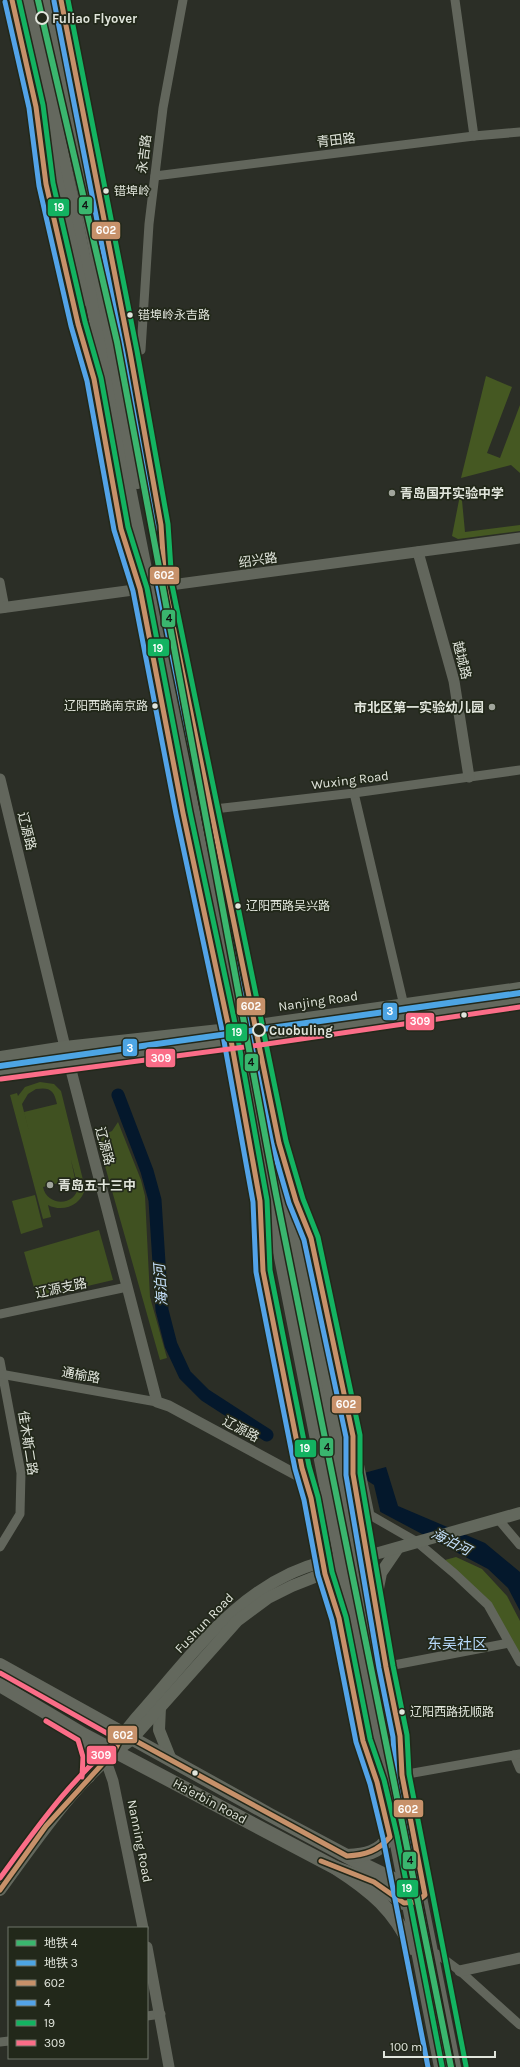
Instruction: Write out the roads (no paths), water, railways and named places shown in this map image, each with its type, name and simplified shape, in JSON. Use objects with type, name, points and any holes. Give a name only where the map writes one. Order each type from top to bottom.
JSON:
[{"type":"highway","points":[[29,0],[76,220],[114,384],[158,595],[371,1685],[441,2067]]},
{"type":"highway","points":[[45,0],[84,188],[114,354]]},
{"type":"highway","points":[[36,108],[52,162],[84,309],[114,384]]},
{"type":"highway","points":[[84,113],[85,152],[106,255],[112,307],[114,384],[232,1037],[454,2067]]},
{"type":"highway","points":[[260,1201],[343,1622],[371,1685]]},
{"type":"highway","points":[[296,1201],[300,1235],[372,1605],[371,1685]]},
{"type":"highway","name":"Ha'erbin Road","points":[[0,1665],[348,1856],[426,1895]]},
{"type":"highway","name":"Ha'erbin Road","points":[[3,1689],[84,1735],[115,1750],[336,1868],[362,1885],[385,1904],[404,1930],[413,1949]]},
{"type":"highway","points":[[348,1856],[371,1854],[377,1851],[390,1837]]},
{"type":"highway","name":"Ha'erbin Road","points":[[336,1868],[374,1882],[404,1903]]},
{"type":"highway","points":[[404,1903],[416,1902],[426,1895]]},
{"type":"main road","points":[[12,0],[36,108],[46,184],[78,324],[94,379],[121,529],[140,589],[183,813],[232,1037],[260,1201],[263,1271],[304,1474],[311,1498],[324,1568],[339,1618],[363,1741],[377,1782],[400,1882],[435,2067]]},
{"type":"main road","points":[[61,0],[130,352],[161,525],[165,586],[279,1142],[296,1201],[311,1238],[353,1436],[357,1476],[365,1514],[368,1556],[386,1667],[400,1736],[402,1775],[459,2067]]},
{"type":"main road","name":"Nanjing Road","points":[[0,1072],[232,1037],[404,1004],[520,988]]},
{"type":"main road","name":"Nanjing Road","points":[[257,1031],[407,1016],[520,1000]]},
{"type":"main road","name":"Nanjing Road","points":[[0,1057],[65,1048],[232,1037]]},
{"type":"main road","name":"Fushun Road","points":[[0,1890],[46,1826],[89,1777],[106,1761],[228,1614],[262,1588],[284,1576],[324,1568],[520,1513]]},
{"type":"main road","points":[[376,1598],[381,1573],[398,1548]]},
{"type":"main road","name":"Fushun Road","points":[[127,1736],[160,1707],[236,1621],[268,1598],[324,1568]]},
{"type":"main road","points":[[160,1707],[159,1730],[171,1760]]},
{"type":"main road","points":[[84,1735],[90,1756],[89,1777]]},
{"type":"street","name":"永吉路","points":[[130,352],[142,350],[149,224],[163,108],[184,0]]},
{"type":"street","points":[[455,0],[474,136]]},
{"type":"street","name":"青田路","points":[[155,176],[474,136],[520,132]]},
{"type":"street","name":"绍兴路","points":[[2,608],[520,538]]},
{"type":"street","name":"越城路","points":[[418,552],[454,681],[469,777]]},
{"type":"street","points":[[0,582],[2,608]]},
{"type":"street","name":"Wuxing Road","points":[[183,813],[354,793],[520,770]]},
{"type":"street","name":"辽源路","points":[[0,779],[3,802],[157,1402],[169,1406],[304,1474]]},
{"type":"street","points":[[354,793],[407,1016]]},
{"type":"street","name":"辽源支路","points":[[0,1314],[128,1287]]},
{"type":"street","name":"佳木斯二路","points":[[0,1362],[21,1473],[20,1514],[0,1547]]},
{"type":"street","name":"通榆路","points":[[2,1374],[157,1402]]},
{"type":"street","points":[[365,1514],[417,1542],[455,1574],[488,1605],[520,1662]]},
{"type":"street","points":[[493,1520],[520,1545]]},
{"type":"street","points":[[394,1665],[509,1643]]},
{"type":"street","points":[[402,1775],[517,1755],[520,1769]]},
{"type":"street","name":"Nanning Road","points":[[106,1761],[113,1781],[143,1927]]},
{"type":"street","points":[[148,1952],[161,2014],[169,2067]]},
{"type":"street","points":[[437,1954],[460,1971],[520,2025]]},
{"type":"street","points":[[460,1971],[520,1958]]},
{"type":"street","points":[[148,2016],[161,2014]]},
{"type":"water","points":[[386,1467],[398,1506],[485,1543],[520,1572],[520,1611],[508,1588],[488,1569],[373,1508],[364,1473]]},
{"type":"waterway","name":"海泊河","points":[[118,1095],[147,1171],[155,1200],[162,1310],[171,1345],[185,1375],[205,1395],[267,1435]]},
{"type":"metro line","name":"4","points":[[38,0],[117,342],[276,1194],[451,2067]]},
{"type":"metro line","name":"3","points":[[0,1066],[520,993]]},
{"type":"place","name":"Fuliao Flyover","points":[[42,18]]},
{"type":"place","name":"错埠岭","points":[[106,191]]},
{"type":"place","name":"错埠岭永吉路","points":[[130,315]]},
{"type":"place","name":"青岛国开实验中学","points":[[392,493]]},
{"type":"place","name":"辽阳西路南京路","points":[[155,706]]},
{"type":"place","name":"市北区第一实验幼儿园","points":[[492,707]]},
{"type":"place","name":"辽阳西路吴兴路","points":[[238,906]]},
{"type":"place","name":"Cuobuling","points":[[259,1030]]},
{"type":"place","name":"青岛五十三中","points":[[50,1185]]},
{"type":"place","name":"辽阳西路抚顺路","points":[[402,1712]]},
{"type":"district","name":"东吴社区","points":[[457,1644]]}]
